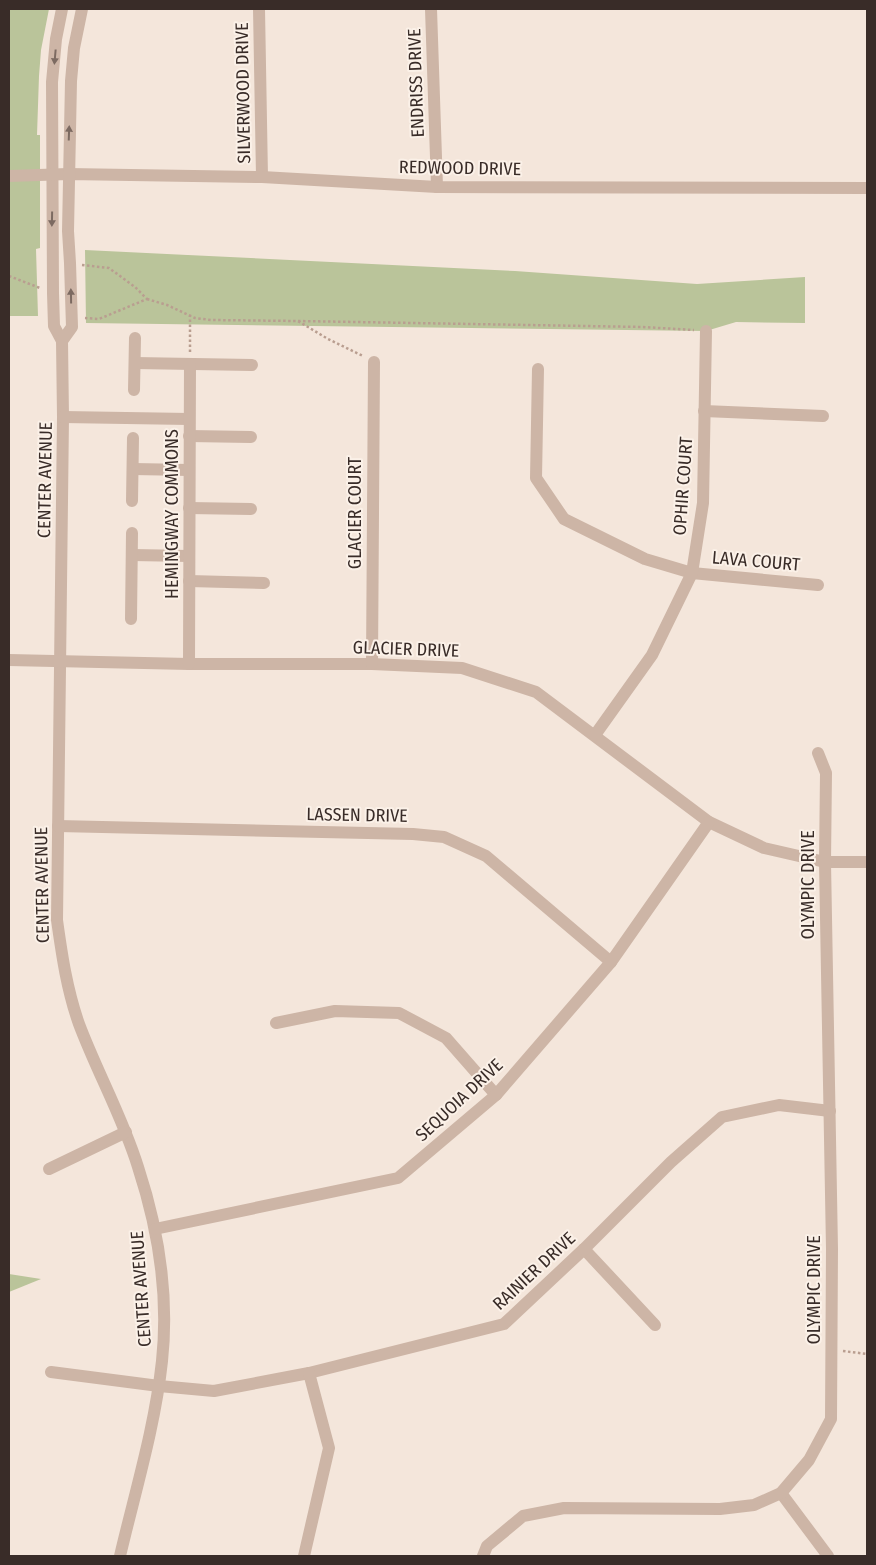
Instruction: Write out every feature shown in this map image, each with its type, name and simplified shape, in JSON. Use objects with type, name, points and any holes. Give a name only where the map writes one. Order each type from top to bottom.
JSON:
[{"type":"street","name":"CENTER AVENUE","points":[[62,9],[56,39],[52,82],[54,326],[62,342],[63,417],[57,920],[64,970],[79,1024],[126,1132],[141,1175],[156,1229],[164,1318],[159,1386],[152,1427],[120,1556]]},
{"type":"street","name":"CENTER AVENUE","points":[[62,342],[72,327],[68,174],[71,81],[74,48],[82,9]]},
{"type":"street","name":"SILVERWOOD DRIVE","points":[[259,9],[262,177]]},
{"type":"street","name":"ENDRISS DRIVE","points":[[431,9],[437,186]]},
{"type":"street","name":"REDWOOD DRIVE","points":[[9,176],[68,174],[262,177],[437,186],[867,188]]},
{"type":"street","name":"OPHIR COURT","points":[[595,735],[652,655],[692,573],[703,503],[706,331]]},
{"type":"street","points":[[134,390],[135,338]]},
{"type":"street","name":"GLACIER COURT","points":[[372,664],[374,362]]},
{"type":"street","points":[[135,363],[252,365]]},
{"type":"street","name":"HEMINGWAY COMMONS","points":[[189,664],[190,364]]},
{"type":"street","name":"LAVA COURT","points":[[538,369],[536,478],[564,519],[645,559],[692,573],[818,585]]},
{"type":"street","points":[[704,411],[823,416]]},
{"type":"street","points":[[63,417],[189,419]]},
{"type":"street","points":[[189,436],[251,436]]},
{"type":"street","points":[[132,501],[133,438]]},
{"type":"street","points":[[133,469],[189,470]]},
{"type":"street","points":[[189,508],[251,509]]},
{"type":"street","points":[[131,619],[132,533]]},
{"type":"street","points":[[132,555],[189,556]]},
{"type":"street","points":[[189,581],[264,582]]},
{"type":"street","name":"GLACIER DRIVE","points":[[9,660],[189,664],[372,664],[462,668],[536,692],[708,822],[764,848],[825,862],[867,862]]},
{"type":"street","name":"OLYMPIC DRIVE","points":[[484,1556],[487,1546],[523,1516],[564,1508],[720,1509],[754,1506],[781,1493],[809,1460],[831,1419],[832,1249],[825,862],[826,773],[818,753]]},
{"type":"street","name":"SEQUOIA DRIVE","points":[[156,1229],[398,1178],[496,1095],[611,962],[708,822]]},
{"type":"street","name":"LASSEN DRIVE","points":[[58,826],[413,834],[444,837],[486,856],[611,962]]},
{"type":"street","points":[[276,1023],[335,1011],[399,1013],[446,1038],[496,1095]]},
{"type":"street","name":"RAINIER DRIVE","points":[[51,1372],[159,1386],[214,1390],[309,1373],[504,1324],[584,1249],[671,1162],[722,1117],[779,1105],[830,1111]]},
{"type":"street","points":[[49,1169],[126,1132]]},
{"type":"street","points":[[584,1249],[655,1325]]},
{"type":"street","points":[[304,1556],[329,1448],[309,1373]]},
{"type":"street","points":[[781,1493],[828,1556]]},
{"type":"path","points":[[70,263],[109,268],[135,287],[147,299],[190,316],[211,320],[643,327],[706,331]]},
{"type":"path","points":[[9,276],[53,293]]},
{"type":"path","points":[[72,317],[99,319],[147,299]]},
{"type":"path","points":[[190,316],[190,364]]},
{"type":"path","points":[[298,321],[328,339],[374,362]]},
{"type":"path","points":[[832,1350],[867,1354]]},
{"type":"green space","points":[[9,9],[49,9],[41,50],[39,76],[37,135],[40,135],[40,248],[36,249],[38,316],[9,316]]},
{"type":"green space","points":[[85,250],[515,271],[697,284],[805,277],[805,323],[736,322],[706,331],[86,323]]},
{"type":"green space","points":[[9,1274],[41,1279],[9,1292]]}]
